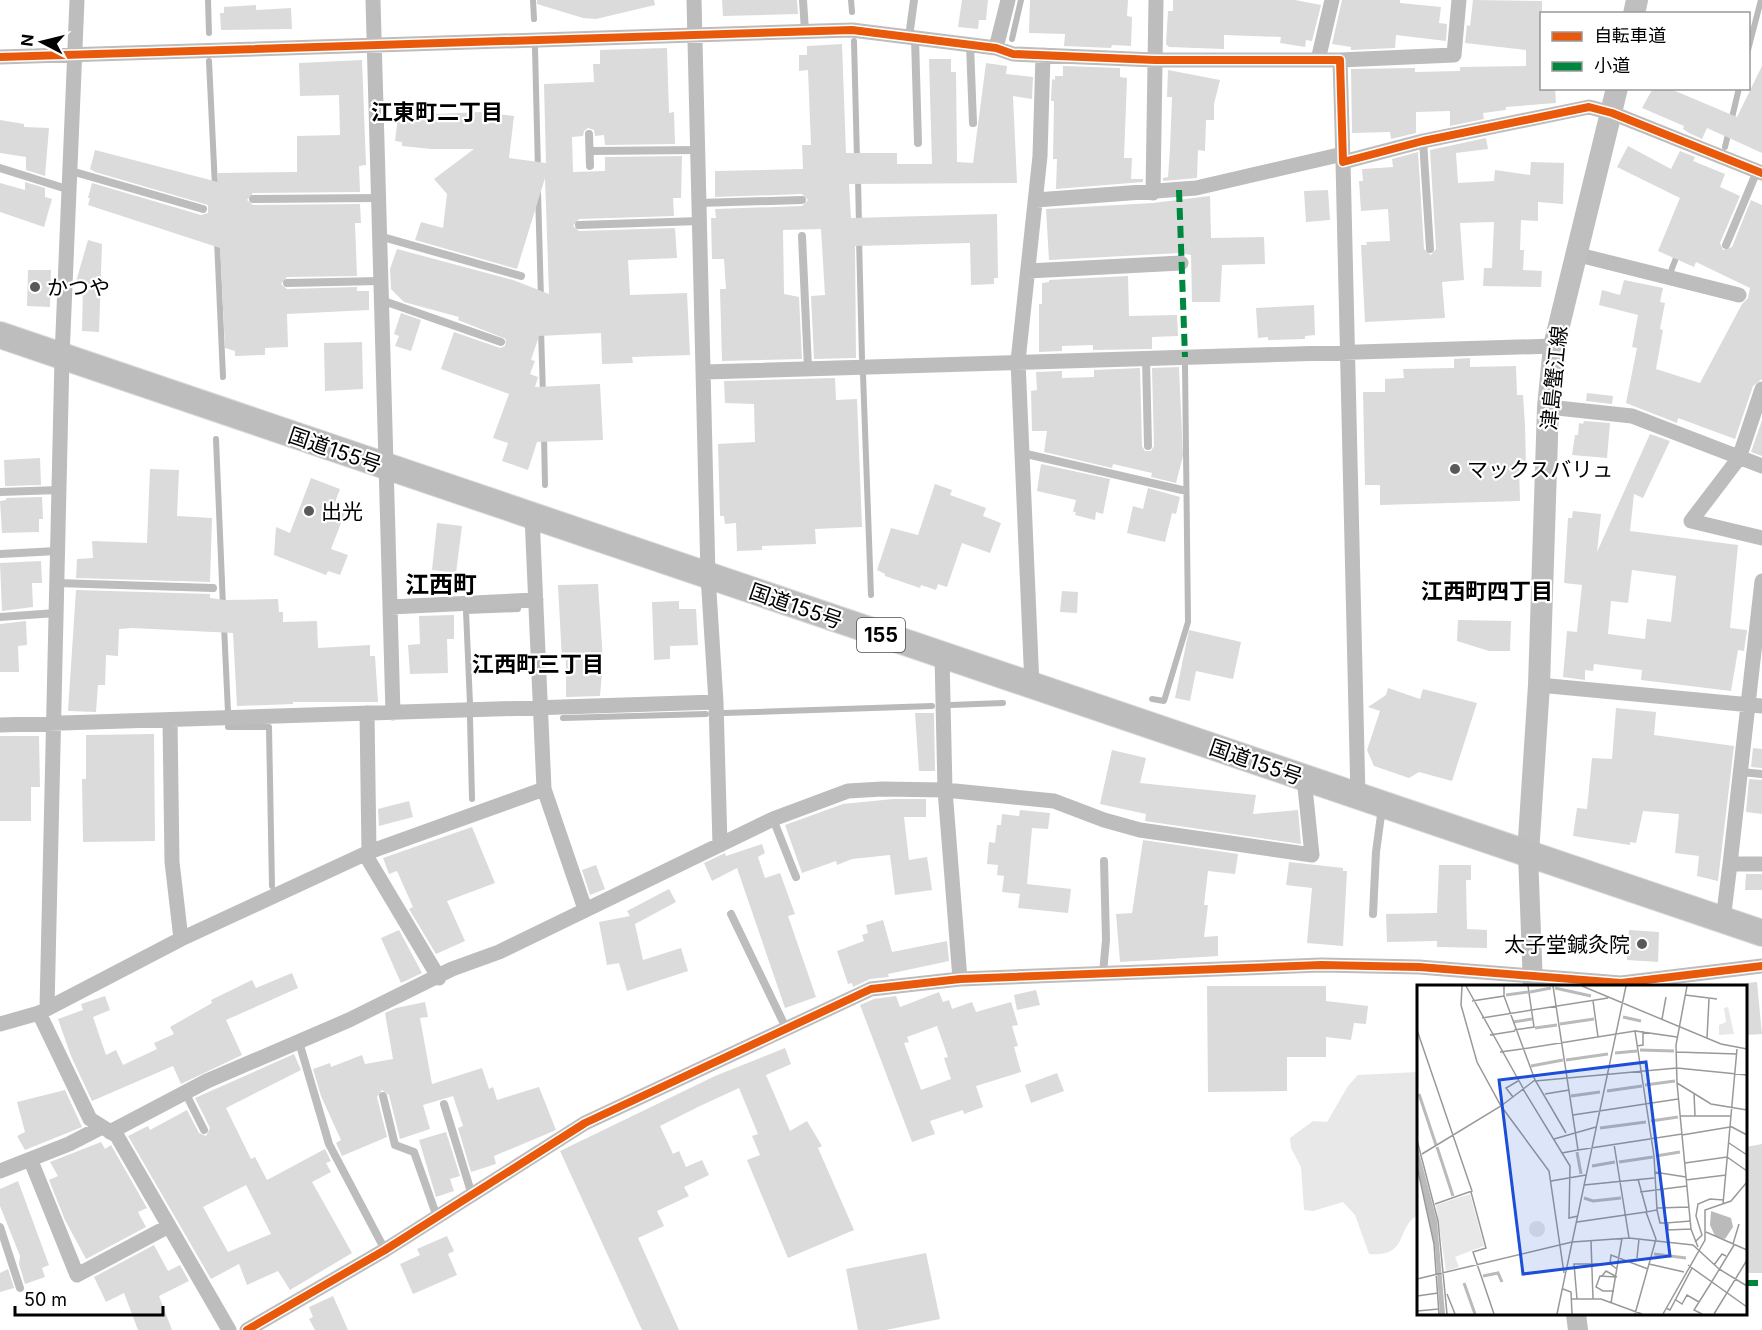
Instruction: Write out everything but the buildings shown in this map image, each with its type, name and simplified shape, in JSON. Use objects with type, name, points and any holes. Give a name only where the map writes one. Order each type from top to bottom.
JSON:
[{"type":"highway","name":"国道155号","points":[[0,335],[1762,933]]},
{"type":"main road","name":"津島蟹江線","points":[[1528,854],[1539,685],[1548,407],[1554,346],[1617,90]]},
{"type":"street","points":[[77,0],[62,357],[43,1011],[90,1119],[117,1136],[229,1330]]},
{"type":"street","points":[[373,0],[393,712]]},
{"type":"street","points":[[694,0],[708,576],[716,702],[720,845]]},
{"type":"street","points":[[996,48],[1008,0]]},
{"type":"street","points":[[1153,193],[1156,0]]},
{"type":"street","points":[[1318,60],[1332,0]]},
{"type":"street","points":[[0,57],[852,30],[996,48],[1013,54],[1155,60],[1340,60],[1454,55],[1459,0]]},
{"type":"street","points":[[1032,686],[1018,362],[1040,156],[1043,55]]},
{"type":"street","points":[[1340,60],[1349,353],[1358,797]]},
{"type":"street","points":[[1035,200],[1196,188],[1589,107],[1612,113],[1759,172]]},
{"type":"street","points":[[1575,254],[1739,296]]},
{"type":"street","points":[[1028,271],[1181,263]]},
{"type":"street","points":[[704,372],[1554,346]]},
{"type":"street","points":[[1762,389],[1739,458],[1691,521],[1762,538]]},
{"type":"street","points":[[1548,407],[1632,416],[1762,466]]},
{"type":"street","points":[[532,516],[543,707],[544,789],[585,909]]},
{"type":"street","points":[[1723,920],[1741,772],[1756,706],[1762,581]]},
{"type":"street","points":[[390,608],[536,600]]},
{"type":"street","points":[[942,656],[945,790],[960,980]]},
{"type":"street","points":[[1539,685],[1756,706]]},
{"type":"street","points":[[0,725],[716,702]]},
{"type":"street","points":[[367,713],[367,853],[439,978]]},
{"type":"street","points":[[170,720],[172,862],[181,939]]},
{"type":"street","points":[[0,1172],[106,1129],[439,978],[452,969],[500,952],[773,819],[848,791],[945,790],[1054,801],[1104,820],[1140,830],[1312,855],[1304,778]]},
{"type":"street","points":[[0,1024],[43,1011],[181,939],[367,853],[544,789]]},
{"type":"street","points":[[1528,854],[1532,980]]},
{"type":"street","points":[[1730,864],[1762,864]]},
{"type":"street","points":[[247,1330],[385,1250],[585,1123],[871,989],[960,980],[1321,965],[1419,967],[1532,980],[1621,983],[1762,966]]},
{"type":"street","points":[[31,1161],[77,1275],[169,1226]]},
{"type":"street","points":[[1576,1315],[1578,1330]]},
{"type":"lane","points":[[803,0],[805,32]]},
{"type":"lane","points":[[914,0],[912,38],[918,143]]},
{"type":"lane","points":[[970,45],[973,123]]},
{"type":"lane","points":[[589,134],[590,166]]},
{"type":"lane","points":[[1423,141],[1430,249]]},
{"type":"lane","points":[[590,151],[698,150]]},
{"type":"lane","points":[[0,168],[70,190]]},
{"type":"lane","points":[[71,171],[203,209]]},
{"type":"lane","points":[[1726,245],[1759,172]]},
{"type":"lane","points":[[254,199],[378,198]]},
{"type":"lane","points":[[699,203],[802,200]]},
{"type":"lane","points":[[579,225],[700,221]]},
{"type":"lane","points":[[379,236],[521,276]]},
{"type":"lane","points":[[801,236],[808,368]]},
{"type":"lane","points":[[287,283],[380,281]]},
{"type":"lane","points":[[381,300],[501,342]]},
{"type":"lane","points":[[1146,358],[1148,446]]},
{"type":"lane","points":[[1022,453],[1182,490]]},
{"type":"lane","points":[[0,492],[59,490]]},
{"type":"lane","points":[[0,554],[57,551]]},
{"type":"lane","points":[[57,583],[213,588]]},
{"type":"lane","points":[[0,616],[56,613]]},
{"type":"lane","points":[[1741,772],[1762,774]]},
{"type":"lane","points":[[1373,914],[1376,852],[1382,805]]},
{"type":"lane","points":[[773,819],[796,877]]},
{"type":"lane","points":[[1102,974],[1106,940],[1104,861]]},
{"type":"lane","points":[[730,914],[786,1028]]},
{"type":"lane","points":[[299,1042],[329,1144],[385,1250]]},
{"type":"lane","points":[[185,1092],[204,1130]]},
{"type":"lane","points":[[383,1096],[395,1145],[414,1152],[437,1217]]},
{"type":"lane","points":[[444,1104],[472,1195]]},
{"type":"lane","points":[[0,1227],[20,1288]]},
{"type":"shaded area","points":[[1417,1072],[1417,1216],[1406,1227],[1396,1246],[1391,1251],[1382,1254],[1369,1254],[1355,1215],[1343,1202],[1313,1211],[1304,1210],[1301,1167],[1291,1148],[1290,1138],[1313,1121],[1327,1122],[1348,1086],[1358,1075]]},
{"type":"waterway","points":[[208,0],[209,33]]},
{"type":"waterway","points":[[533,0],[534,19]]},
{"type":"waterway","points":[[851,0],[852,12]]},
{"type":"waterway","points":[[1012,39],[1021,0]]},
{"type":"waterway","points":[[1750,42],[1761,0]]},
{"type":"waterway","points":[[854,41],[857,159]]},
{"type":"waterway","points":[[535,48],[538,170]]},
{"type":"waterway","points":[[209,61],[215,187]]},
{"type":"waterway","points":[[1725,147],[1739,90]]},
{"type":"waterway","points":[[858,178],[859,225]]},
{"type":"waterway","points":[[538,192],[541,299]]},
{"type":"waterway","points":[[859,238],[862,358]]},
{"type":"waterway","points":[[217,240],[223,377]]},
{"type":"waterway","points":[[1671,271],[1678,253]]},
{"type":"waterway","points":[[541,330],[543,395]]},
{"type":"waterway","points":[[1152,699],[1164,701],[1188,622],[1185,365]]},
{"type":"waterway","points":[[863,374],[871,595]]},
{"type":"waterway","points":[[544,435],[545,485]]},
{"type":"waterway","points":[[216,439],[223,606]]},
{"type":"waterway","points":[[470,704],[466,611],[518,609]]},
{"type":"waterway","points":[[224,626],[228,712]]},
{"type":"waterway","points":[[951,705],[1003,703]]},
{"type":"waterway","points":[[724,713],[932,706]]},
{"type":"waterway","points":[[563,718],[706,714]]},
{"type":"waterway","points":[[470,718],[472,799]]},
{"type":"waterway","points":[[228,727],[269,727],[272,886]]},
{"type":"marked path","points":[[1179,190],[1185,357]]},
{"type":"marked path","points":[[1747,1283],[1762,1283]]},
{"type":"cycle path","points":[[0,57],[852,30],[996,48],[1013,54],[1155,60],[1340,60],[1343,162],[1423,141],[1589,107],[1612,113],[1762,173]]},
{"type":"cycle path","points":[[247,1330],[385,1250],[585,1123],[871,989],[960,979],[1321,965],[1419,967],[1621,983],[1762,966]]},
{"type":"place","name":"かつや","points":[[35,287]]},
{"type":"place","name":"マックスバリュ","points":[[1455,469]]},
{"type":"place","name":"出光","points":[[309,511]]},
{"type":"place","name":"太子堂鍼灸院","points":[[1642,944]]},
{"type":"district","name":"江東町二丁目","points":[[437,112]]},
{"type":"district","name":"江西町","points":[[441,584]]},
{"type":"district","name":"江西町四丁目","points":[[1487,591]]},
{"type":"district","name":"江西町三丁目","points":[[538,664]]}]
